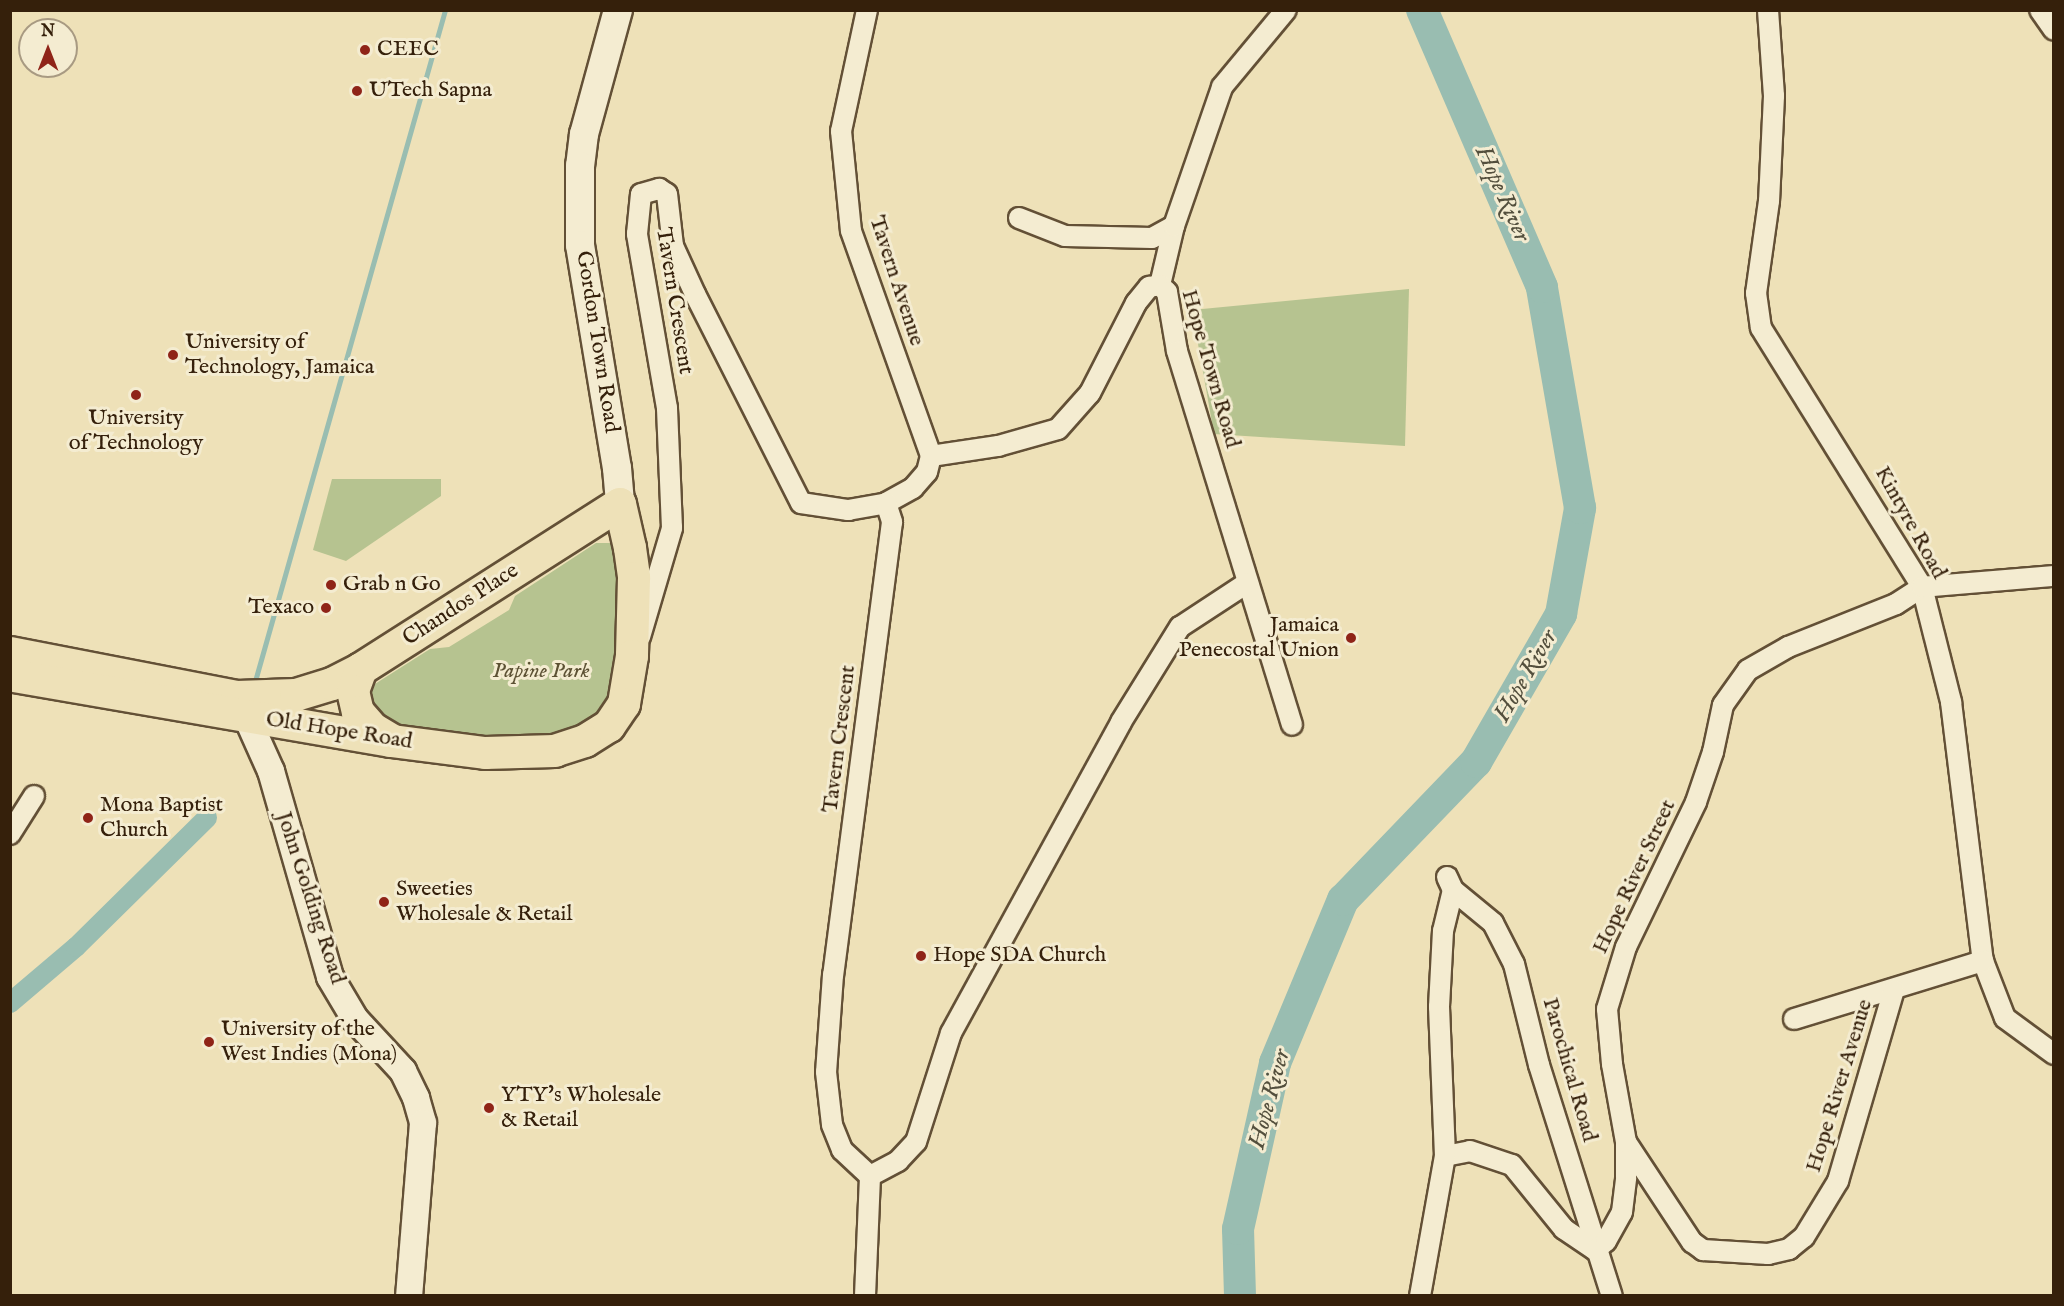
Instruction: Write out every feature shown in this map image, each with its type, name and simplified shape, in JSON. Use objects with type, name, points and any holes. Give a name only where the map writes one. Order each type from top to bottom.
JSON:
[{"type":"main road","name":"Gordon Town Road","points":[[618,10],[585,134],[580,166],[580,245],[617,468],[620,504],[634,579],[631,666]]},
{"type":"main road","name":"Chandos Place","points":[[296,695],[332,684],[361,669],[620,504]]},
{"type":"main road","name":"Old Hope Road","points":[[10,653],[392,741],[485,753],[555,751],[585,741],[609,726],[624,704],[631,666]]},
{"type":"main road","points":[[361,669],[353,691],[358,712],[373,729],[392,741]]},
{"type":"main road","name":"Old Hope Road","points":[[10,675],[242,707],[296,695]]},
{"type":"street","name":"Tavern Avenue","points":[[867,10],[841,131],[851,231],[931,456]]},
{"type":"street","points":[[1160,285],[1174,226],[1222,87],[1286,10]]},
{"type":"street","name":"Kintyre Road","points":[[1768,10],[1774,96],[1770,201],[1756,293],[1761,327],[1922,587],[1951,702],[1983,961],[2005,1018],[2054,1054]]},
{"type":"street","points":[[2040,10],[2054,30]]},
{"type":"street","name":"Tavern Crescent","points":[[631,666],[651,607],[672,528],[667,408],[637,234],[637,202],[647,189],[659,189],[666,194],[673,246],[801,503],[848,510],[886,502],[892,522],[833,975],[826,1072],[832,1125],[842,1150],[870,1176]]},
{"type":"street","points":[[1019,218],[1065,236],[1152,238],[1174,226]]},
{"type":"street","name":"Hope Town Road","points":[[931,456],[998,446],[1058,429],[1090,393],[1136,303],[1149,287],[1160,285],[1167,292],[1177,351],[1292,725]]},
{"type":"street","points":[[886,502],[913,488],[927,472],[931,456]]},
{"type":"street","points":[[1922,587],[2054,576]]},
{"type":"street","points":[[865,1296],[870,1176],[898,1161],[916,1142],[951,1033],[1121,722],[1180,627],[1247,583]]},
{"type":"street","name":"Hope River Street","points":[[1595,1250],[1613,1232],[1622,1212],[1626,1142],[1612,1064],[1607,1009],[1626,947],[1696,802],[1713,752],[1723,705],[1748,670],[1788,647],[1896,604],[1922,587]]},
{"type":"street","name":"John Golding Road","points":[[242,707],[271,771],[330,978],[355,1019],[403,1071],[419,1107],[423,1124],[409,1296]]},
{"type":"street","points":[[10,834],[34,796]]},
{"type":"street","name":"Parochical Road","points":[[1444,1156],[1439,1006],[1443,931],[1450,883],[1493,923],[1514,964],[1539,1065],[1567,1147],[1595,1250],[1612,1296]]},
{"type":"street","points":[[1794,1019],[1983,961]]},
{"type":"street","name":"Hope River Avenue","points":[[1626,1142],[1692,1242],[1703,1250],[1768,1254],[1789,1249],[1804,1237],[1838,1181],[1894,990]]},
{"type":"street","points":[[1420,1296],[1444,1156],[1470,1151],[1512,1165],[1564,1229],[1595,1250]]},
{"type":"green space","points":[[1409,289],[1405,446],[1214,434],[1192,310]]},
{"type":"green space","points":[[332,479],[441,479],[441,496],[346,561],[313,550]]},
{"type":"green space","name":"Papine Park","points":[[596,543],[612,543],[625,557],[615,685],[601,713],[567,740],[500,744],[375,721],[367,689],[430,649],[449,647],[509,610],[515,596]]},
{"type":"waterway","points":[[255,681],[445,10]]},
{"type":"waterway","name":"Hope River","points":[[1240,1296],[1238,1229],[1275,1063],[1343,900],[1476,762],[1561,614],[1580,508],[1542,287],[1422,10]]},
{"type":"waterway","points":[[10,1003],[76,947],[207,818]]},
{"type":"place","name":"CEEC","points":[[365,50]]},
{"type":"place","name":"UTech Sapna","points":[[357,91]]},
{"type":"place","name":"University of Technology, Jamaica","points":[[173,355]]},
{"type":"place","name":"University of Technology","points":[[136,395]]},
{"type":"place","name":"Grab n Go","points":[[331,585]]},
{"type":"place","name":"Texaco","points":[[326,608]]},
{"type":"place","name":"Jamaica Penecostal Union","points":[[1351,638]]},
{"type":"place","name":"Mona Baptist Church","points":[[88,818]]},
{"type":"place","name":"Sweeties Wholesale & Retail","points":[[384,902]]},
{"type":"place","name":"Hope SDA Church","points":[[921,956]]},
{"type":"place","name":"University of the West Indies (Mona)","points":[[209,1042]]},
{"type":"place","name":"YTY's Wholesale & Retail","points":[[489,1108]]}]
